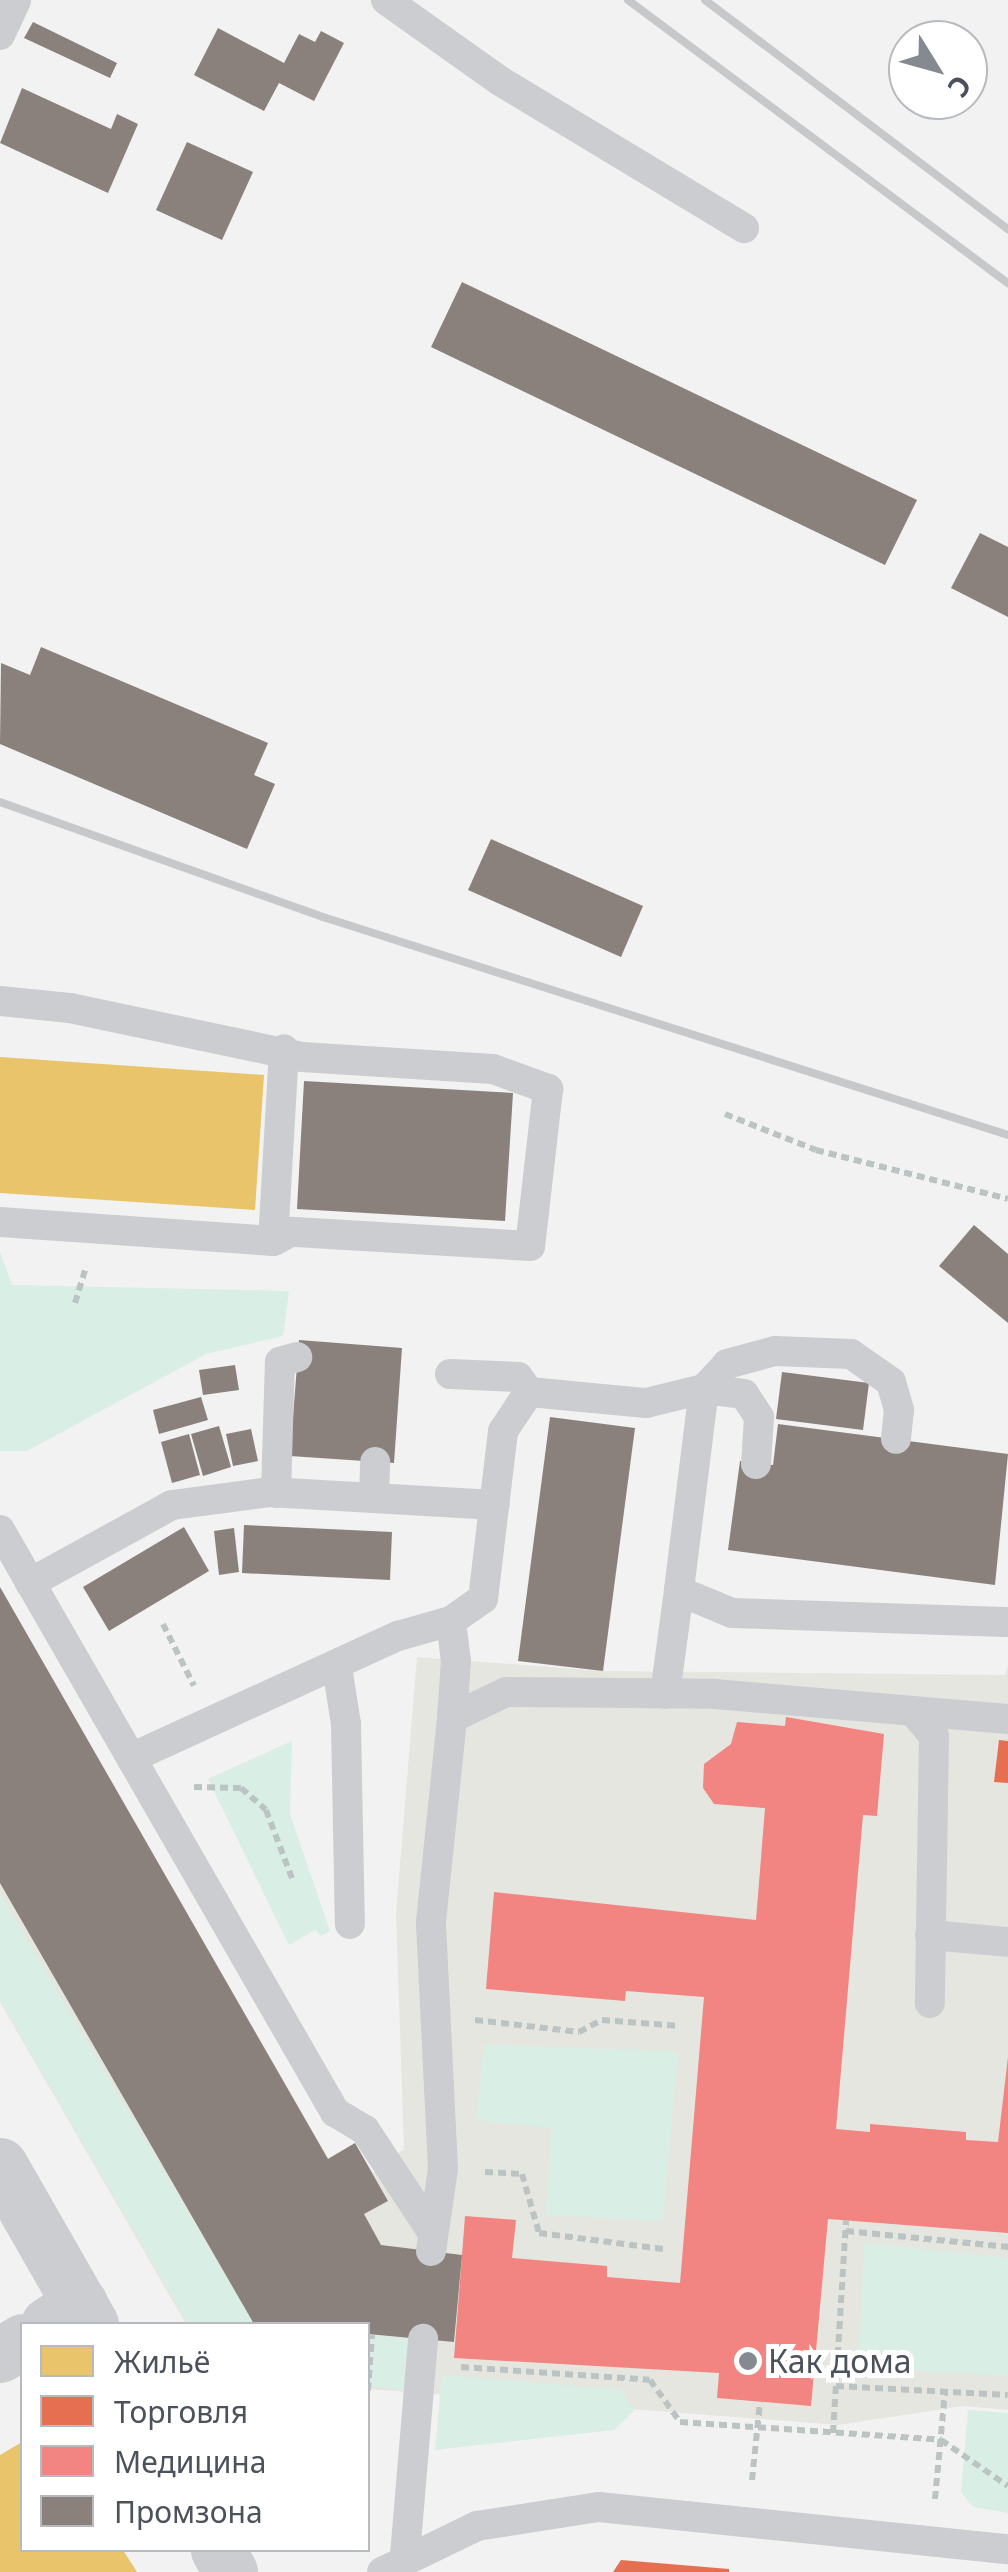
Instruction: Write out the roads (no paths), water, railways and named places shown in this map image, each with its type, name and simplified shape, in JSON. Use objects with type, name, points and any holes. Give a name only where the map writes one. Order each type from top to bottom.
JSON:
[{"type":"street","points":[[0,2165],[73,2318]]},
{"type":"lane","points":[[0,35],[16,0]]},
{"type":"lane","points":[[386,0],[500,81],[744,228]]},
{"type":"lane","points":[[0,1001],[284,1049],[302,1057],[493,1069],[548,1089],[530,1246],[291,1232],[272,1241],[0,1222]]},
{"type":"lane","points":[[272,1241],[284,1049]]},
{"type":"lane","points":[[665,1694],[704,1389],[728,1364],[775,1351],[851,1354],[891,1382],[899,1410],[896,1439]]},
{"type":"lane","points":[[276,1493],[280,1362],[298,1357]]},
{"type":"lane","points":[[450,1374],[518,1377],[530,1392],[593,1410],[704,1389],[744,1394],[759,1417],[756,1464]]},
{"type":"lane","points":[[131,1758],[337,1668],[398,1636],[451,1621],[483,1599],[503,1431],[530,1392]]},
{"type":"lane","points":[[374,1496],[375,1462]]},
{"type":"lane","points":[[30,1583],[172,1505],[276,1493],[495,1505]]},
{"type":"lane","points":[[0,1530],[335,2112],[365,2130],[432,2242],[444,2170],[431,1922],[456,1660],[451,1621]]},
{"type":"lane","points":[[679,1591],[732,1613],[1005,1622]]},
{"type":"lane","points":[[337,1668],[346,1724],[350,1924]]},
{"type":"lane","points":[[452,1718],[506,1692],[561,1679],[665,1694],[1008,1719]]},
{"type":"lane","points":[[912,1711],[934,1736],[930,2004]]},
{"type":"lane","points":[[930,1934],[1008,1942]]},
{"type":"lane","points":[[394,2564],[422,2352]]},
{"type":"lane","points":[[394,2564],[476,2526],[599,2507],[1008,2549]]},
{"type":"railway","points":[[628,0],[1008,283]]},
{"type":"railway","points":[[705,0],[1008,229]]},
{"type":"railway","points":[[0,802],[323,917],[1008,1135]]},
{"type":"place","name":"Как дома","points":[[748,2361]]}]
